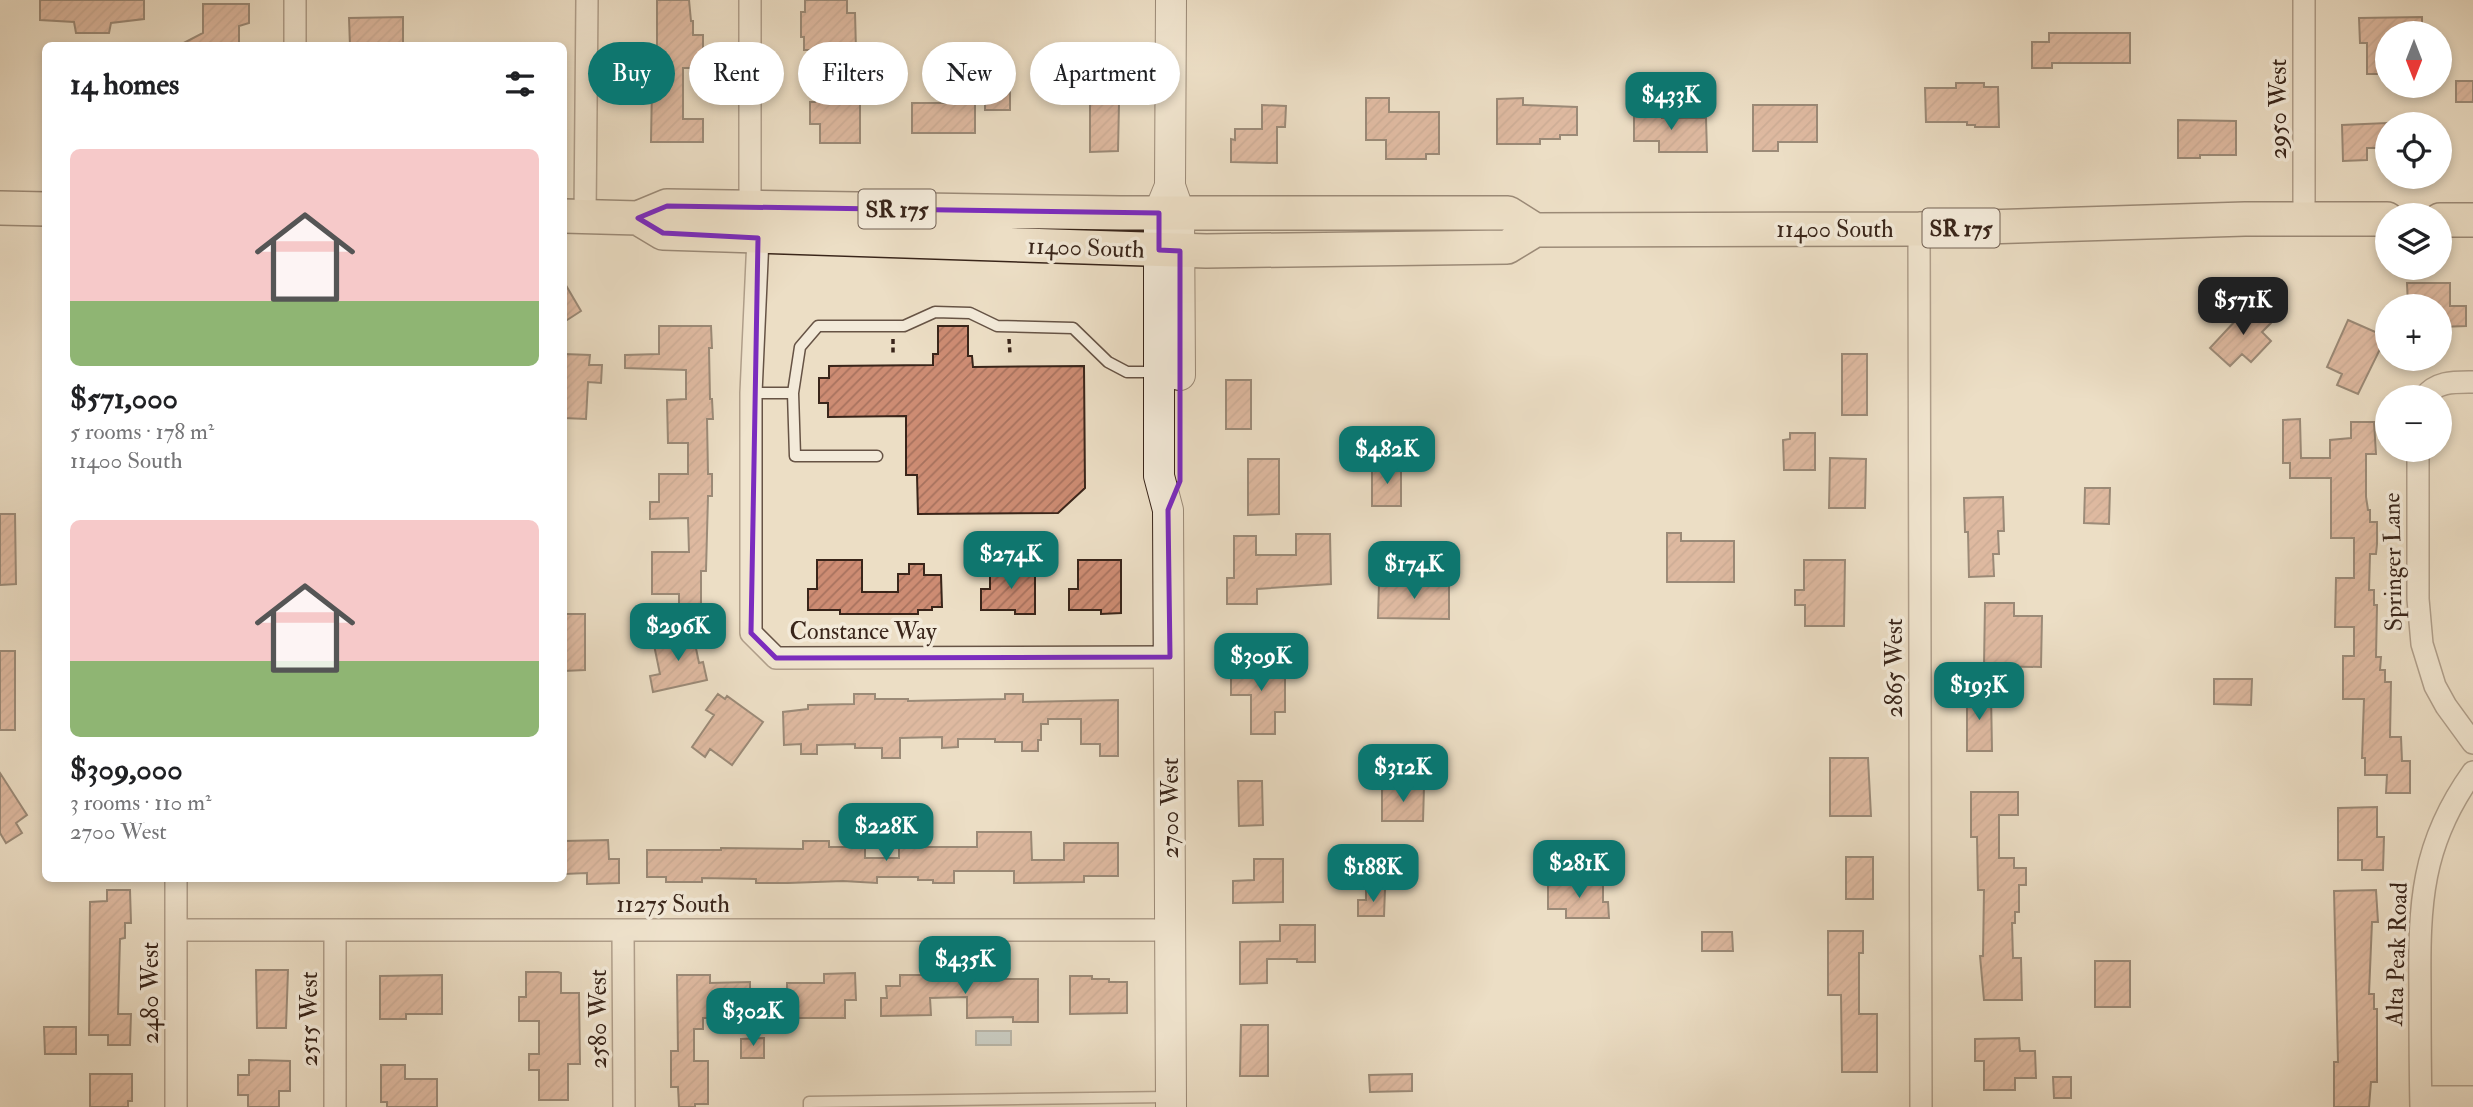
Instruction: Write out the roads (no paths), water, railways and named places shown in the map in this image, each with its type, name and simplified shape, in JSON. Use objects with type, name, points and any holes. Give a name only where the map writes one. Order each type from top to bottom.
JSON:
[{"type":"main road","name":"2700 West","points":[[1168,510],[1180,481],[1169,250],[1171,0]]},
{"type":"main road","name":"11400 South","points":[[574,216],[638,218],[667,206],[1169,204],[1508,213],[1535,230]]},
{"type":"main road","points":[[0,208],[42,209]]},
{"type":"main road","name":"11400 South","points":[[638,218],[663,233],[1169,250],[1408,250],[1507,247],[1535,230],[1919,229],[2375,219]]},
{"type":"main road","points":[[2452,219],[2473,220]]},
{"type":"main road","name":"2700 West","points":[[1169,250],[1159,372],[1159,476],[1168,510],[1171,1102]]},
{"type":"street","points":[[295,0],[295,42]]},
{"type":"street","points":[[574,216],[587,0]]},
{"type":"street","points":[[750,0],[750,206]]},
{"type":"street","name":"2950 West","points":[[2304,0],[2304,219]]},
{"type":"street","name":"2865 West","points":[[1919,229],[1921,1107]]},
{"type":"street","name":"Constance Way","points":[[758,238],[751,393],[751,633],[776,658],[1170,657]]},
{"type":"street","points":[[2440,385],[2473,382]]},
{"type":"street","name":"Springer Lane","points":[[2418,462],[2418,600],[2422,643],[2435,686],[2473,743]]},
{"type":"street","name":"Alta Peak Road","points":[[2421,1102],[2419,927],[2424,880],[2430,857],[2448,813],[2473,772]]},
{"type":"street","name":"2480 West","points":[[176,882],[176,1107]]},
{"type":"street","name":"11275 South","points":[[176,930],[1170,930]]},
{"type":"street","name":"2515 West","points":[[335,930],[335,1107]]},
{"type":"street","name":"2580 West","points":[[624,930],[624,1107]]},
{"type":"street","points":[[2421,1102],[2473,1097]]},
{"type":"lane","points":[[0,201],[0,208]]},
{"type":"lane","points":[[877,456],[795,456],[793,393],[800,347],[818,326],[904,326],[935,312],[970,313],[997,326],[1073,328],[1108,362],[1126,372],[1159,372]]},
{"type":"lane","points":[[751,393],[793,393]]},
{"type":"lane","points":[[809,1107],[809,1102],[1171,1102]]},
{"type":"water","points":[[976,1031],[1011,1031],[1011,1045],[976,1045]]}]
